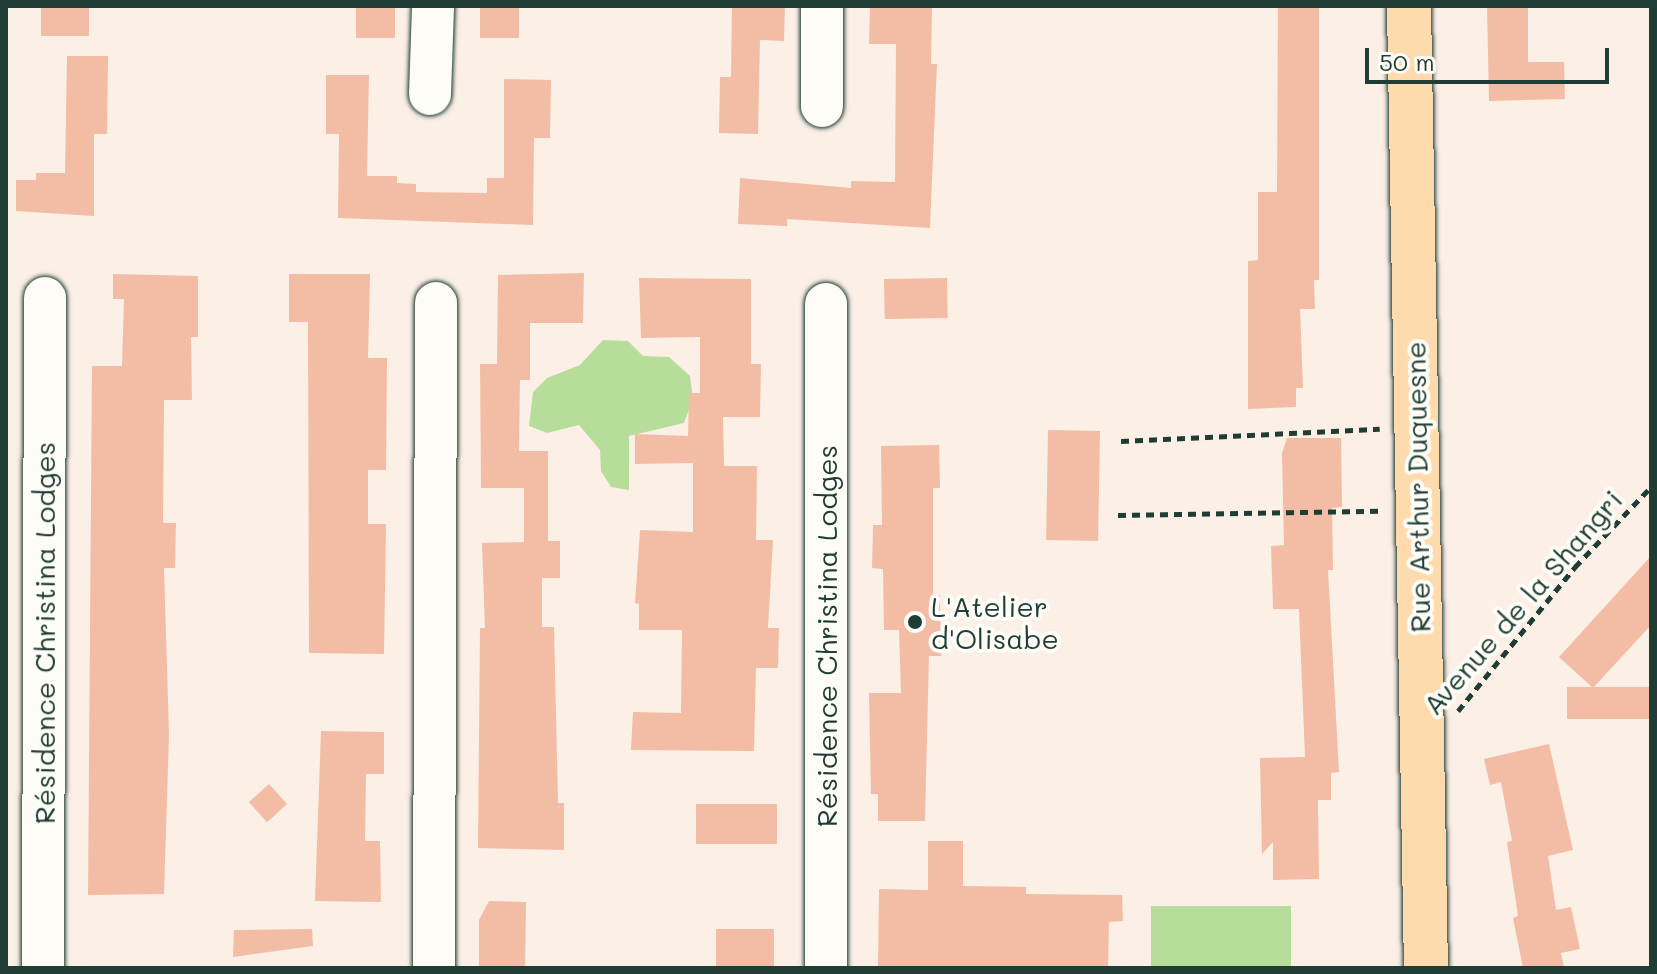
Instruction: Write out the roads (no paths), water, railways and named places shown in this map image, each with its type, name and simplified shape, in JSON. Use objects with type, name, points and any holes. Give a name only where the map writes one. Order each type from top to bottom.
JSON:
[{"type":"main road","name":"Rue Arthur Duquesne","points":[[1409,6],[1426,968]]},
{"type":"street","points":[[430,94],[433,6]]},
{"type":"street","points":[[822,6],[822,106]]},
{"type":"street","name":"Résidence Christina Lodges","points":[[43,968],[45,298]]},
{"type":"street","points":[[434,968],[436,303]]},
{"type":"street","name":"Résidence Christina Lodges","points":[[826,304],[826,968]]},
{"type":"place","name":"L'Atelier d'Olisabe","points":[[915,622]]}]
